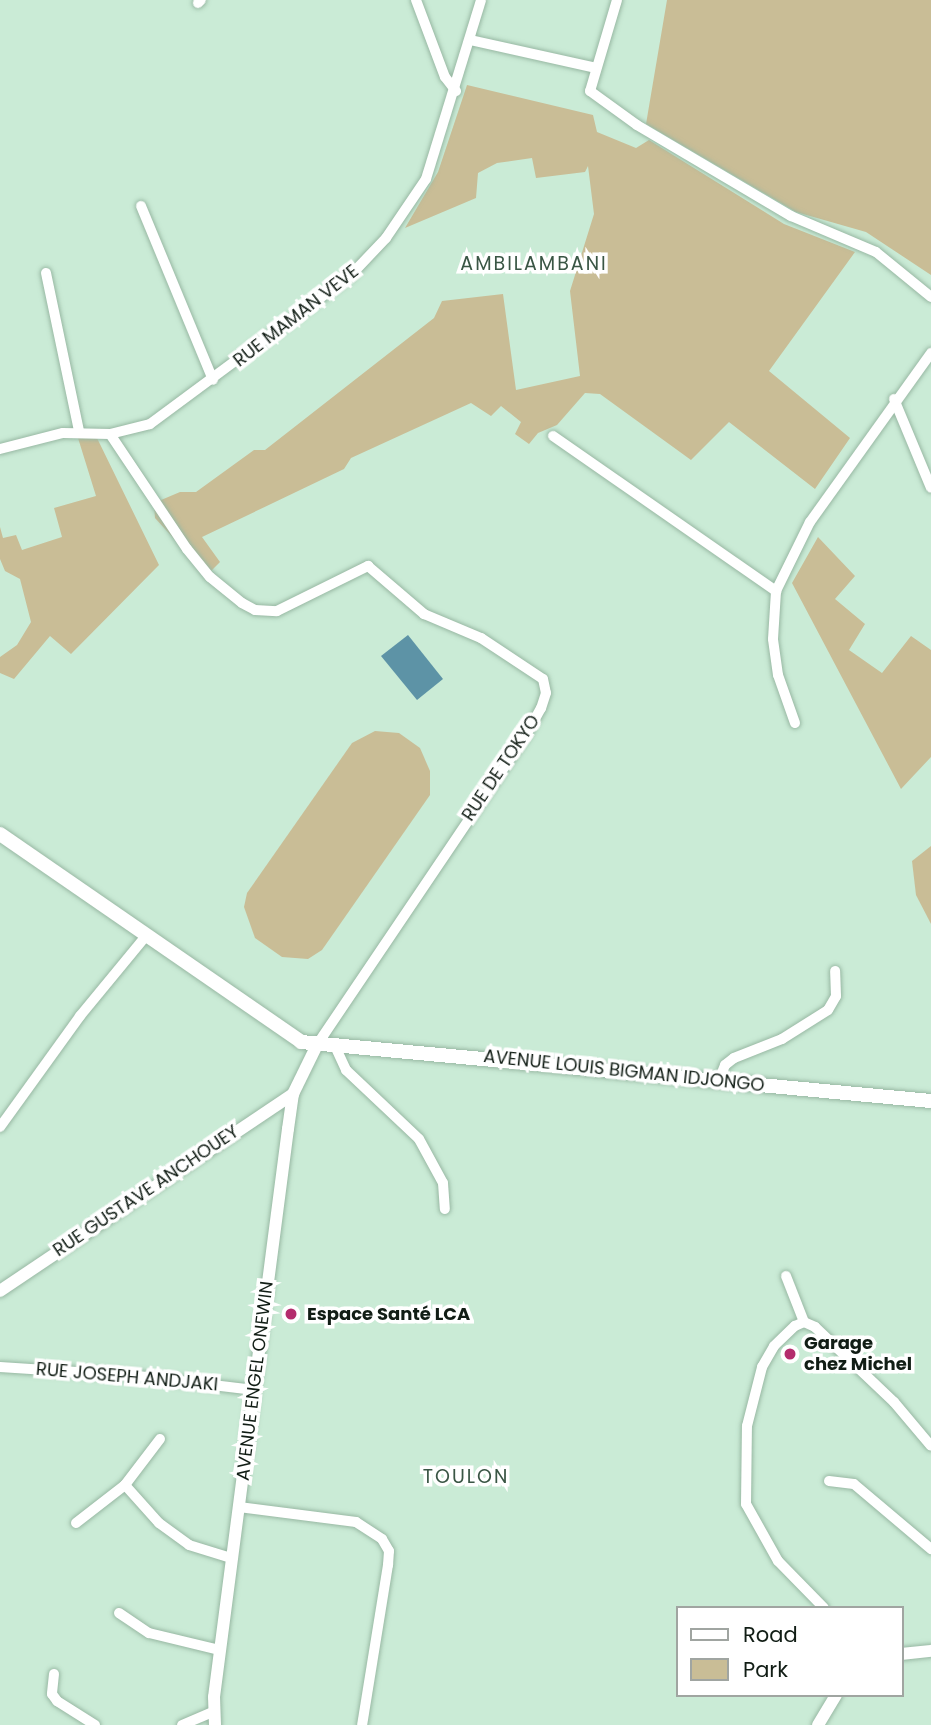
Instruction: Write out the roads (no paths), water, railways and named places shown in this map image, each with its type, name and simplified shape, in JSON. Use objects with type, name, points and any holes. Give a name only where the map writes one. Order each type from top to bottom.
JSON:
[{"type":"main road","name":"AVENUE LOUIS BIGMAN IDJONGO","points":[[0,834],[301,1042],[931,1101]]},
{"type":"street","points":[[415,0],[445,76],[456,91]]},
{"type":"street","name":"RUE MAMAN VEVE","points":[[0,448],[79,430],[110,434],[150,424],[214,380],[349,276],[386,238],[426,179],[456,91],[481,0]]},
{"type":"street","points":[[617,0],[590,91],[637,125],[791,216],[876,251],[931,297]]},
{"type":"street","points":[[470,40],[596,68]]},
{"type":"street","points":[[141,206],[214,380]]},
{"type":"street","points":[[46,273],[79,430]]},
{"type":"street","points":[[795,723],[778,675],[773,639],[775,591],[810,522],[894,399],[931,353]]},
{"type":"street","points":[[894,399],[931,488]]},
{"type":"street","name":"RUE DE TOKYO","points":[[110,434],[187,549],[210,578],[242,603],[255,610],[277,611],[368,566],[424,614],[481,638],[543,679],[541,708],[526,735],[318,1043]]},
{"type":"street","points":[[553,436],[775,591]]},
{"type":"street","points":[[0,1126],[80,1016],[146,936]]},
{"type":"street","points":[[719,1080],[725,1065],[734,1058],[782,1039],[828,1010],[836,996],[835,971]]},
{"type":"street","name":"AVENUE ENGEL ONEWIN","points":[[213,1718],[231,1558],[293,1094],[318,1043]]},
{"type":"street","points":[[334,1044],[346,1070],[419,1139],[443,1183],[445,1209]]},
{"type":"street","name":"RUE GUSTAVE ANCHOUEY","points":[[0,1291],[293,1094]]},
{"type":"street","points":[[786,1276],[804,1322],[828,1337],[931,1446]]},
{"type":"street","points":[[804,1322],[774,1346],[762,1367],[747,1426],[743,1476],[746,1504],[763,1540],[822,1606]]},
{"type":"street","name":"RUE JOSEPH ANDJAKI","points":[[0,1367],[138,1376],[254,1390]]},
{"type":"street","points":[[76,1523],[125,1485],[160,1439]]},
{"type":"street","points":[[829,1481],[854,1484],[931,1549]]},
{"type":"street","points":[[125,1485],[159,1523],[189,1545],[231,1558]]},
{"type":"street","points":[[239,1507],[356,1522],[382,1539],[388,1566],[362,1725]]},
{"type":"street","points":[[119,1613],[149,1633],[220,1650]]},
{"type":"street","points":[[903,1654],[931,1651]]},
{"type":"street","points":[[54,1674],[52,1694],[57,1701],[95,1725]]},
{"type":"street","points":[[818,1725],[835,1697]]},
{"type":"street","points":[[182,1725],[213,1718]]},
{"type":"water","points":[[408,635],[443,679],[417,700],[381,656]]},
{"type":"place","name":"Espace Santé LCA","points":[[291,1314]]},
{"type":"place","name":"Garage chez Michel","points":[[790,1354]]},
{"type":"district","name":"AMBILAMBANI","points":[[534,264]]},
{"type":"district","name":"TOULON","points":[[466,1477]]}]
